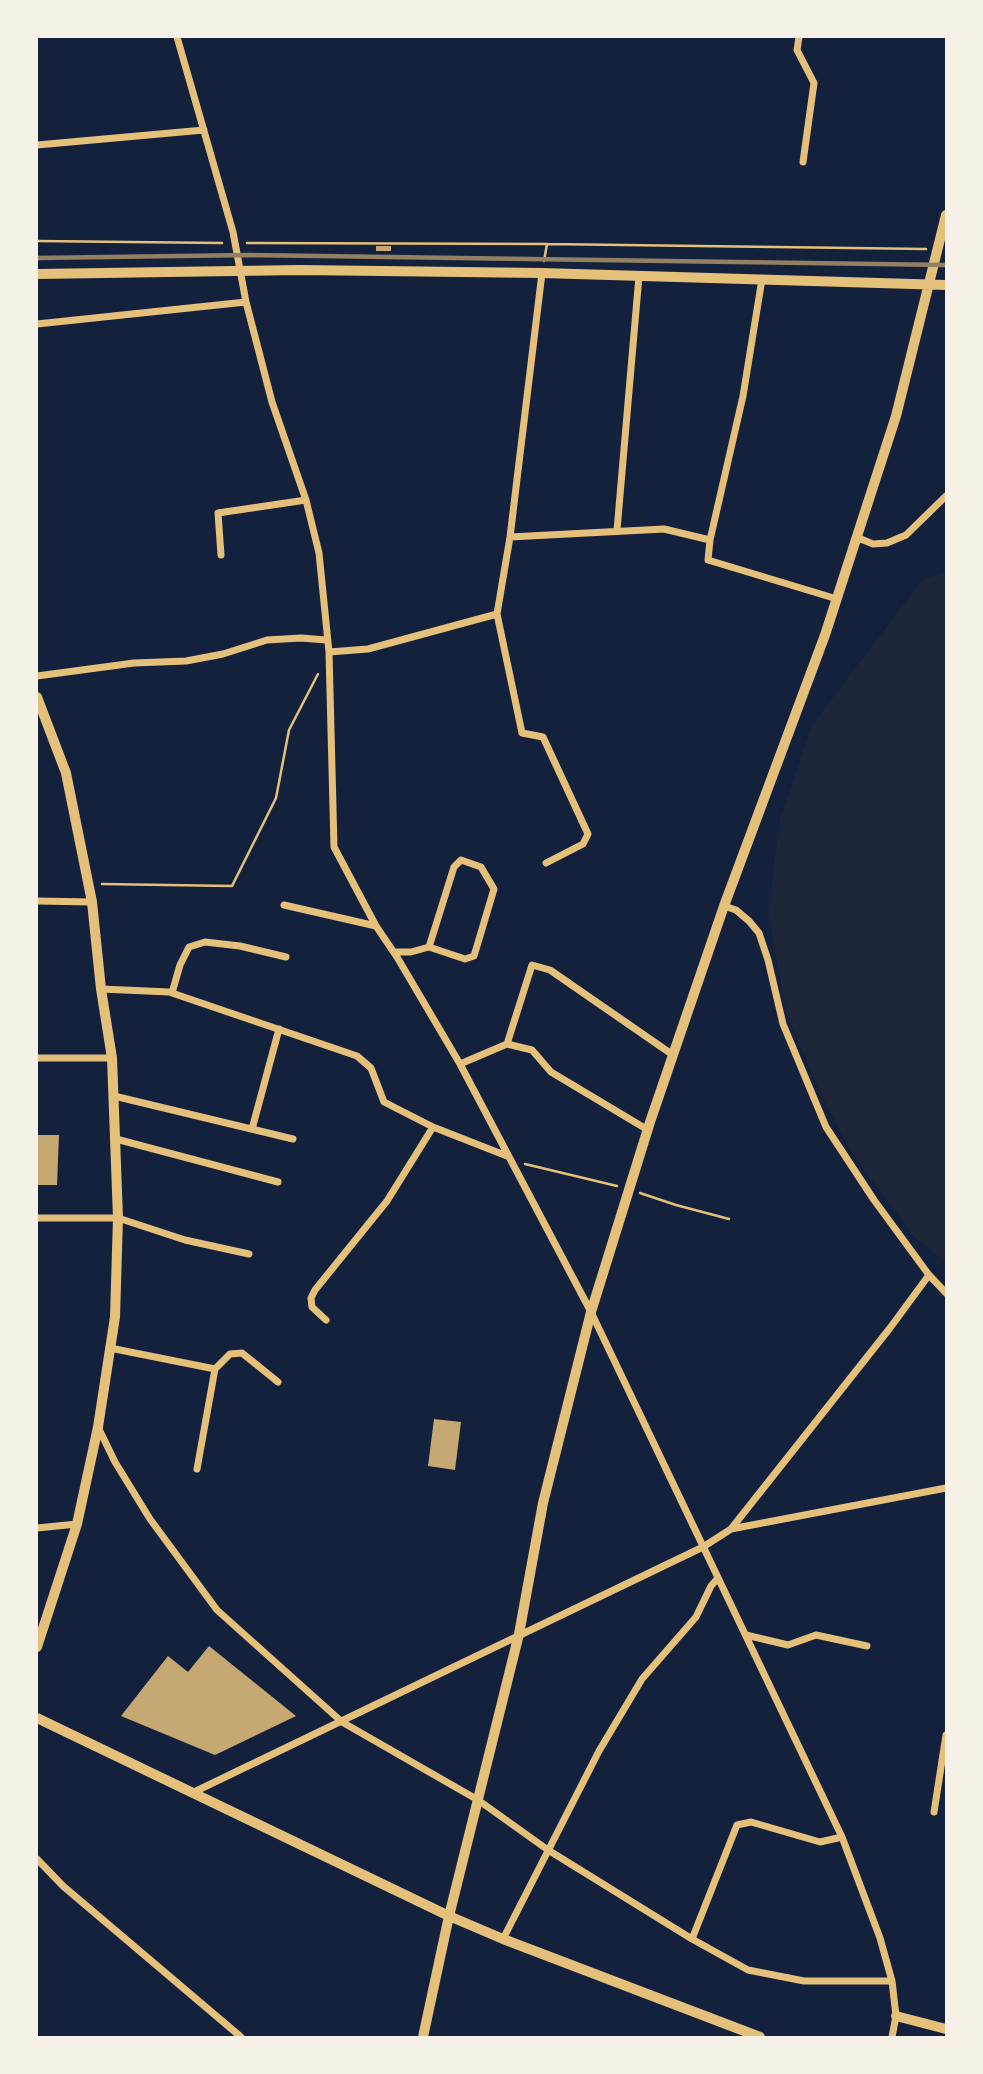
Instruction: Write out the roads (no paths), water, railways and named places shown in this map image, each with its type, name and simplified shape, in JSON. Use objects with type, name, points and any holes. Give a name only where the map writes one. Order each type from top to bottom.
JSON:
[{"type":"street","points":[[177,37],[235,243],[246,302],[272,402],[306,500],[319,553],[329,652],[334,847],[376,926],[460,1064],[591,1312],[842,1837],[880,1938],[892,1981],[896,2016],[892,2037]]},
{"type":"street","points":[[799,37],[797,50],[814,83],[803,162]]},
{"type":"street","points":[[37,145],[204,130]]},
{"type":"street","points":[[423,2037],[449,1916],[519,1634],[543,1503],[591,1312],[648,1130],[724,906],[772,782],[837,599],[896,416],[946,215]]},
{"type":"street","points":[[37,274],[239,271],[542,274],[946,285]]},
{"type":"street","points":[[542,274],[510,537],[497,614],[522,733],[543,737],[588,834],[583,844],[546,863]]},
{"type":"street","points":[[617,530],[639,276]]},
{"type":"street","points":[[762,279],[743,396],[710,540],[708,560],[837,599]]},
{"type":"street","points":[[37,324],[246,302]]},
{"type":"street","points":[[856,537],[873,544],[887,543],[906,535],[946,496]]},
{"type":"street","points":[[221,555],[218,513],[306,500]]},
{"type":"street","points":[[510,537],[664,529],[710,540]]},
{"type":"street","points":[[329,652],[368,649],[497,614]]},
{"type":"street","points":[[37,676],[135,663],[186,661],[223,654],[267,640],[326,639]]},
{"type":"street","points":[[37,697],[66,773],[92,902],[101,989],[112,1058],[118,1218],[115,1317],[98,1427],[77,1524],[37,1647]]},
{"type":"street","points":[[394,952],[411,952],[429,947],[465,959],[474,956],[494,889],[481,867],[461,860],[454,867],[429,947]]},
{"type":"street","points":[[37,901],[92,902]]},
{"type":"street","points":[[284,905],[376,926]]},
{"type":"street","points":[[724,906],[749,920],[760,933],[783,1024],[826,1127],[874,1200],[929,1275],[946,1293]]},
{"type":"street","points":[[172,992],[180,965],[190,947],[205,942],[240,946],[286,957]]},
{"type":"street","points":[[507,1044],[532,965],[550,971],[673,1055]]},
{"type":"street","points":[[101,989],[172,992],[357,1056],[371,1068],[384,1102],[433,1127],[510,1158]]},
{"type":"street","points":[[252,1129],[279,1029]]},
{"type":"street","points":[[460,1064],[507,1044],[532,1050],[551,1072],[648,1130]]},
{"type":"street","points":[[37,1058],[112,1058]]},
{"type":"street","points":[[114,1096],[293,1139]]},
{"type":"street","points":[[326,1320],[312,1307],[311,1298],[315,1290],[387,1201],[433,1127]]},
{"type":"street","points":[[116,1139],[278,1182]]},
{"type":"street","points":[[37,1218],[118,1218],[185,1240],[249,1254]]},
{"type":"street","points":[[731,1530],[929,1275]]},
{"type":"street","points":[[110,1348],[215,1369]]},
{"type":"street","points":[[197,1469],[215,1369],[230,1354],[242,1353],[278,1382]]},
{"type":"street","points":[[98,1427],[115,1462],[150,1519],[216,1610],[342,1722],[478,1800],[548,1850],[692,1939],[748,1970],[804,1981],[892,1981]]},
{"type":"street","points":[[194,1792],[458,1667],[519,1634],[703,1547],[731,1530],[946,1488]]},
{"type":"street","points":[[37,1528],[77,1524]]},
{"type":"street","points":[[502,1939],[599,1751],[642,1679],[696,1616],[718,1578]]},
{"type":"street","points":[[746,1635],[788,1645],[816,1635],[867,1646]]},
{"type":"street","points":[[37,1718],[449,1916],[502,1939],[760,2037]]},
{"type":"street","points":[[934,1812],[946,1735]]},
{"type":"street","points":[[692,1939],[737,1825],[751,1822],[821,1842],[842,1837]]},
{"type":"street","points":[[37,1859],[63,1886],[240,2037]]},
{"type":"street","points":[[896,2016],[946,2029]]},
{"type":"railway","points":[[37,258],[249,255],[946,265]]}]
